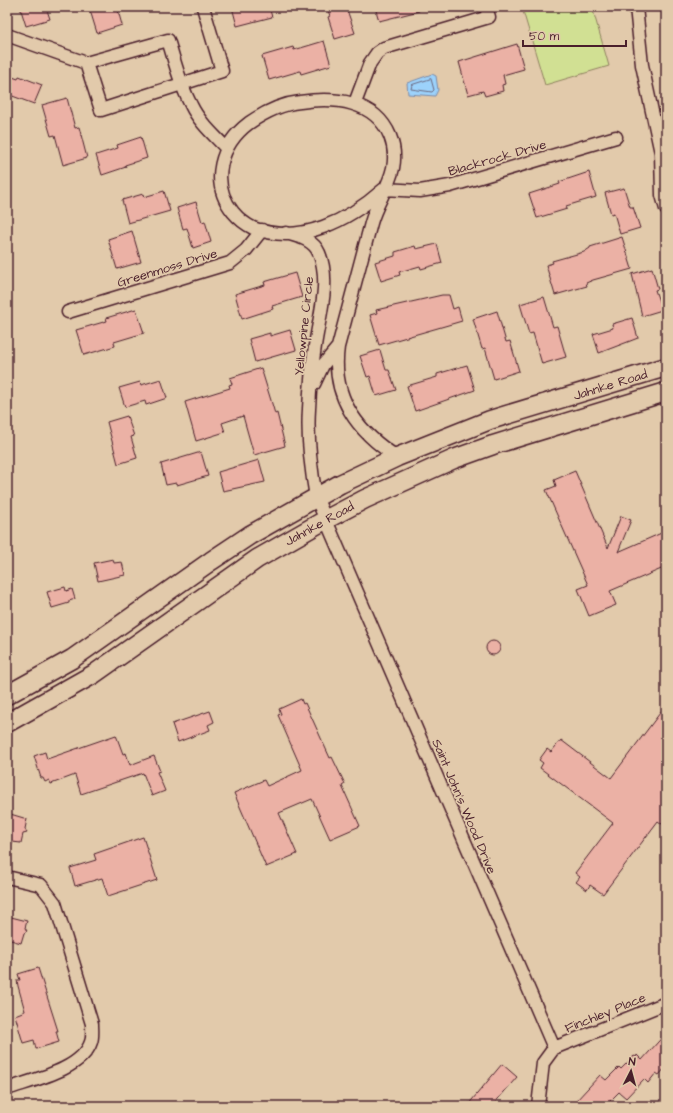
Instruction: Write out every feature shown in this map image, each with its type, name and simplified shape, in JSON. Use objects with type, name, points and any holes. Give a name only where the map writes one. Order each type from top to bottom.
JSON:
[{"type":"main road","name":"Jahnke Road","points":[[7,695],[72,659],[211,560],[250,535],[316,497],[397,457],[490,420],[666,367]]},
{"type":"main road","name":"Jahnke Road","points":[[7,723],[94,674],[236,573],[325,520],[365,499],[454,459],[545,428],[666,392]]},
{"type":"street","points":[[86,63],[101,110],[222,71],[203,7]]},
{"type":"street","points":[[355,104],[367,68],[377,53],[393,45],[489,17],[486,7]]},
{"type":"street","points":[[636,7],[642,65],[664,157],[662,196],[666,208]]},
{"type":"street","points":[[7,35],[86,63],[168,40],[182,85],[195,113],[226,148]]},
{"type":"street","name":"Yellowpine Circle","points":[[325,520],[316,497],[309,423],[310,394],[323,292],[322,264],[318,251],[314,245],[302,238],[286,233],[262,230],[244,223],[228,206],[224,196],[220,172],[226,148],[237,133],[263,114],[280,106],[316,100],[335,100],[355,104],[376,115],[388,130],[391,139],[394,156],[393,166],[372,221],[338,346],[336,373],[340,391],[348,409],[373,438],[397,457]]},
{"type":"street","name":"Blackrock Drive","points":[[384,189],[420,191],[450,186],[616,137]]},
{"type":"street","name":"Yellowpine Circle","points":[[286,233],[307,231],[337,222],[364,206],[384,189]]},
{"type":"street","name":"Greenmoss Drive","points":[[68,312],[230,263],[246,250],[262,230]]},
{"type":"street","name":"Yellowpine Circle","points":[[310,394],[323,365],[338,346]]},
{"type":"street","name":"Saint John's Wood Drive","points":[[325,520],[554,1048]]},
{"type":"street","points":[[7,877],[42,886],[55,902],[92,1024],[91,1042],[81,1058],[70,1066],[7,1089]]},
{"type":"street","name":"Finchley Place","points":[[554,1048],[666,1003]]},
{"type":"street","points":[[538,1106],[543,1063],[554,1048]]},
{"type":"green space","points":[[537,7],[592,7],[609,66],[545,85],[523,11]]},
{"type":"water","points":[[432,74],[436,76],[438,90],[435,96],[408,94],[407,83]]},
{"type":"building","points":[[20,7],[46,7],[50,19],[26,26]]},
{"type":"building","points":[[89,7],[117,7],[122,25],[97,33]]},
{"type":"building","points":[[232,7],[269,7],[272,17],[237,26]]},
{"type":"building","points":[[327,7],[346,7],[355,33],[335,39],[328,17],[330,16]]},
{"type":"building","points":[[375,7],[419,7],[419,11],[379,21]]},
{"type":"building","points":[[324,41],[331,65],[301,74],[300,71],[269,80],[262,56],[293,47],[294,50]]},
{"type":"building","points":[[517,44],[524,69],[503,75],[505,84],[502,85],[503,91],[485,96],[483,91],[468,95],[459,62]]},
{"type":"building","points":[[7,75],[18,79],[19,76],[42,85],[34,104],[7,94]]},
{"type":"building","points":[[67,98],[75,128],[79,127],[87,158],[63,165],[55,135],[51,136],[42,105]]},
{"type":"building","points":[[141,137],[147,158],[125,165],[126,167],[102,175],[96,155],[118,148],[117,145]]},
{"type":"building","points":[[589,172],[596,197],[566,206],[567,209],[537,218],[529,194],[560,184],[559,182]]},
{"type":"building","points":[[624,188],[630,207],[633,207],[640,228],[620,234],[614,213],[611,214],[605,193]]},
{"type":"building","points":[[164,191],[170,211],[128,223],[122,200],[143,194],[144,197]]},
{"type":"building","points":[[196,202],[202,222],[205,221],[211,242],[193,248],[187,228],[183,229],[177,208]]},
{"type":"building","points":[[132,231],[141,262],[117,269],[108,239]]},
{"type":"building","points":[[622,237],[632,269],[593,280],[586,283],[587,286],[555,295],[546,265],[553,263],[552,261],[584,252],[590,247]]},
{"type":"building","points":[[437,244],[442,263],[421,269],[420,266],[399,272],[400,275],[381,281],[375,262],[395,256],[395,252],[415,246],[416,249]]},
{"type":"building","points":[[652,268],[658,289],[655,290],[662,310],[642,316],[632,274]]},
{"type":"building","points":[[295,273],[302,297],[272,306],[273,309],[242,319],[235,294],[265,285],[264,282]]},
{"type":"building","points":[[442,295],[449,295],[453,309],[458,307],[462,321],[379,345],[370,315],[377,313],[376,310]]},
{"type":"building","points":[[544,297],[553,327],[557,326],[566,357],[542,364],[533,333],[529,334],[520,304]]},
{"type":"building","points":[[136,309],[144,333],[114,342],[115,346],[84,355],[76,330],[107,321],[106,318]]},
{"type":"building","points":[[497,311],[506,342],[510,341],[519,371],[494,379],[485,348],[482,349],[473,319]]},
{"type":"building","points":[[632,318],[638,338],[599,353],[593,334],[613,328],[612,324]]},
{"type":"building","points":[[290,330],[296,350],[255,362],[249,339],[270,333],[270,336]]},
{"type":"building","points":[[380,350],[386,370],[389,370],[396,390],[376,396],[370,376],[367,377],[360,356]]},
{"type":"building","points":[[467,365],[475,390],[415,411],[407,386],[437,377],[437,374]]},
{"type":"building","points":[[261,368],[275,414],[277,413],[285,446],[254,455],[243,416],[222,423],[225,432],[196,441],[185,402],[230,388],[229,385],[232,384],[230,378]]},
{"type":"building","points":[[161,379],[167,398],[146,405],[145,401],[125,407],[119,388],[140,382],[141,385]]},
{"type":"building","points":[[127,416],[134,436],[131,437],[137,458],[118,464],[107,422]]},
{"type":"building","points":[[201,452],[208,476],[177,485],[176,483],[166,485],[161,464]]},
{"type":"building","points":[[259,460],[265,482],[223,491],[218,472]]},
{"type":"building","points":[[575,471],[608,548],[621,516],[631,520],[618,552],[666,531],[666,567],[610,591],[616,605],[589,616],[578,589],[588,585],[546,490],[556,486],[554,480]]},
{"type":"building","points":[[113,559],[114,563],[122,562],[125,575],[98,581],[94,563]]},
{"type":"building","points":[[65,587],[66,591],[72,589],[75,599],[69,601],[69,603],[52,608],[47,592]]},
{"type":"building","points":[[493,641],[498,643],[500,648],[498,653],[493,655],[488,653],[486,648],[488,643]]},
{"type":"building","points":[[301,699],[303,704],[305,703],[330,758],[332,757],[345,784],[342,786],[360,826],[330,839],[312,799],[279,813],[297,854],[266,867],[234,793],[264,780],[267,786],[302,770],[278,715],[281,714],[279,709]]},
{"type":"building","points":[[666,705],[666,827],[658,821],[603,894],[590,885],[587,890],[576,882],[580,877],[575,873],[613,823],[540,768],[543,763],[539,760],[547,749],[551,752],[561,740],[611,778]]},
{"type":"building","points":[[210,711],[214,722],[208,725],[210,730],[178,742],[172,724]]},
{"type":"building","points":[[116,735],[123,754],[126,753],[130,765],[154,756],[160,771],[157,772],[165,791],[152,796],[143,773],[81,794],[75,775],[51,784],[49,780],[45,782],[43,778],[41,778],[34,756],[45,752],[47,759]]},
{"type":"building","points":[[7,813],[27,819],[25,829],[27,833],[23,834],[21,843],[12,842],[11,847],[7,846]]},
{"type":"building","points":[[143,837],[157,880],[108,896],[102,878],[75,886],[70,868],[96,860],[94,854]]},
{"type":"building","points":[[7,916],[27,921],[25,928],[27,931],[24,933],[21,943],[7,939]]},
{"type":"building","points":[[38,968],[58,1031],[56,1031],[59,1042],[36,1049],[34,1040],[23,1043],[15,1015],[25,1011],[18,986],[17,980],[20,980],[18,974]]},
{"type":"building","points":[[666,1033],[666,1067],[659,1075],[656,1073],[648,1083],[644,1079],[626,1098],[619,1092],[605,1106],[581,1106],[576,1101],[600,1075],[606,1080],[619,1067],[621,1069],[634,1056],[636,1057],[637,1055],[642,1060]]},
{"type":"building","points":[[502,1064],[517,1077],[492,1106],[467,1106]]}]
